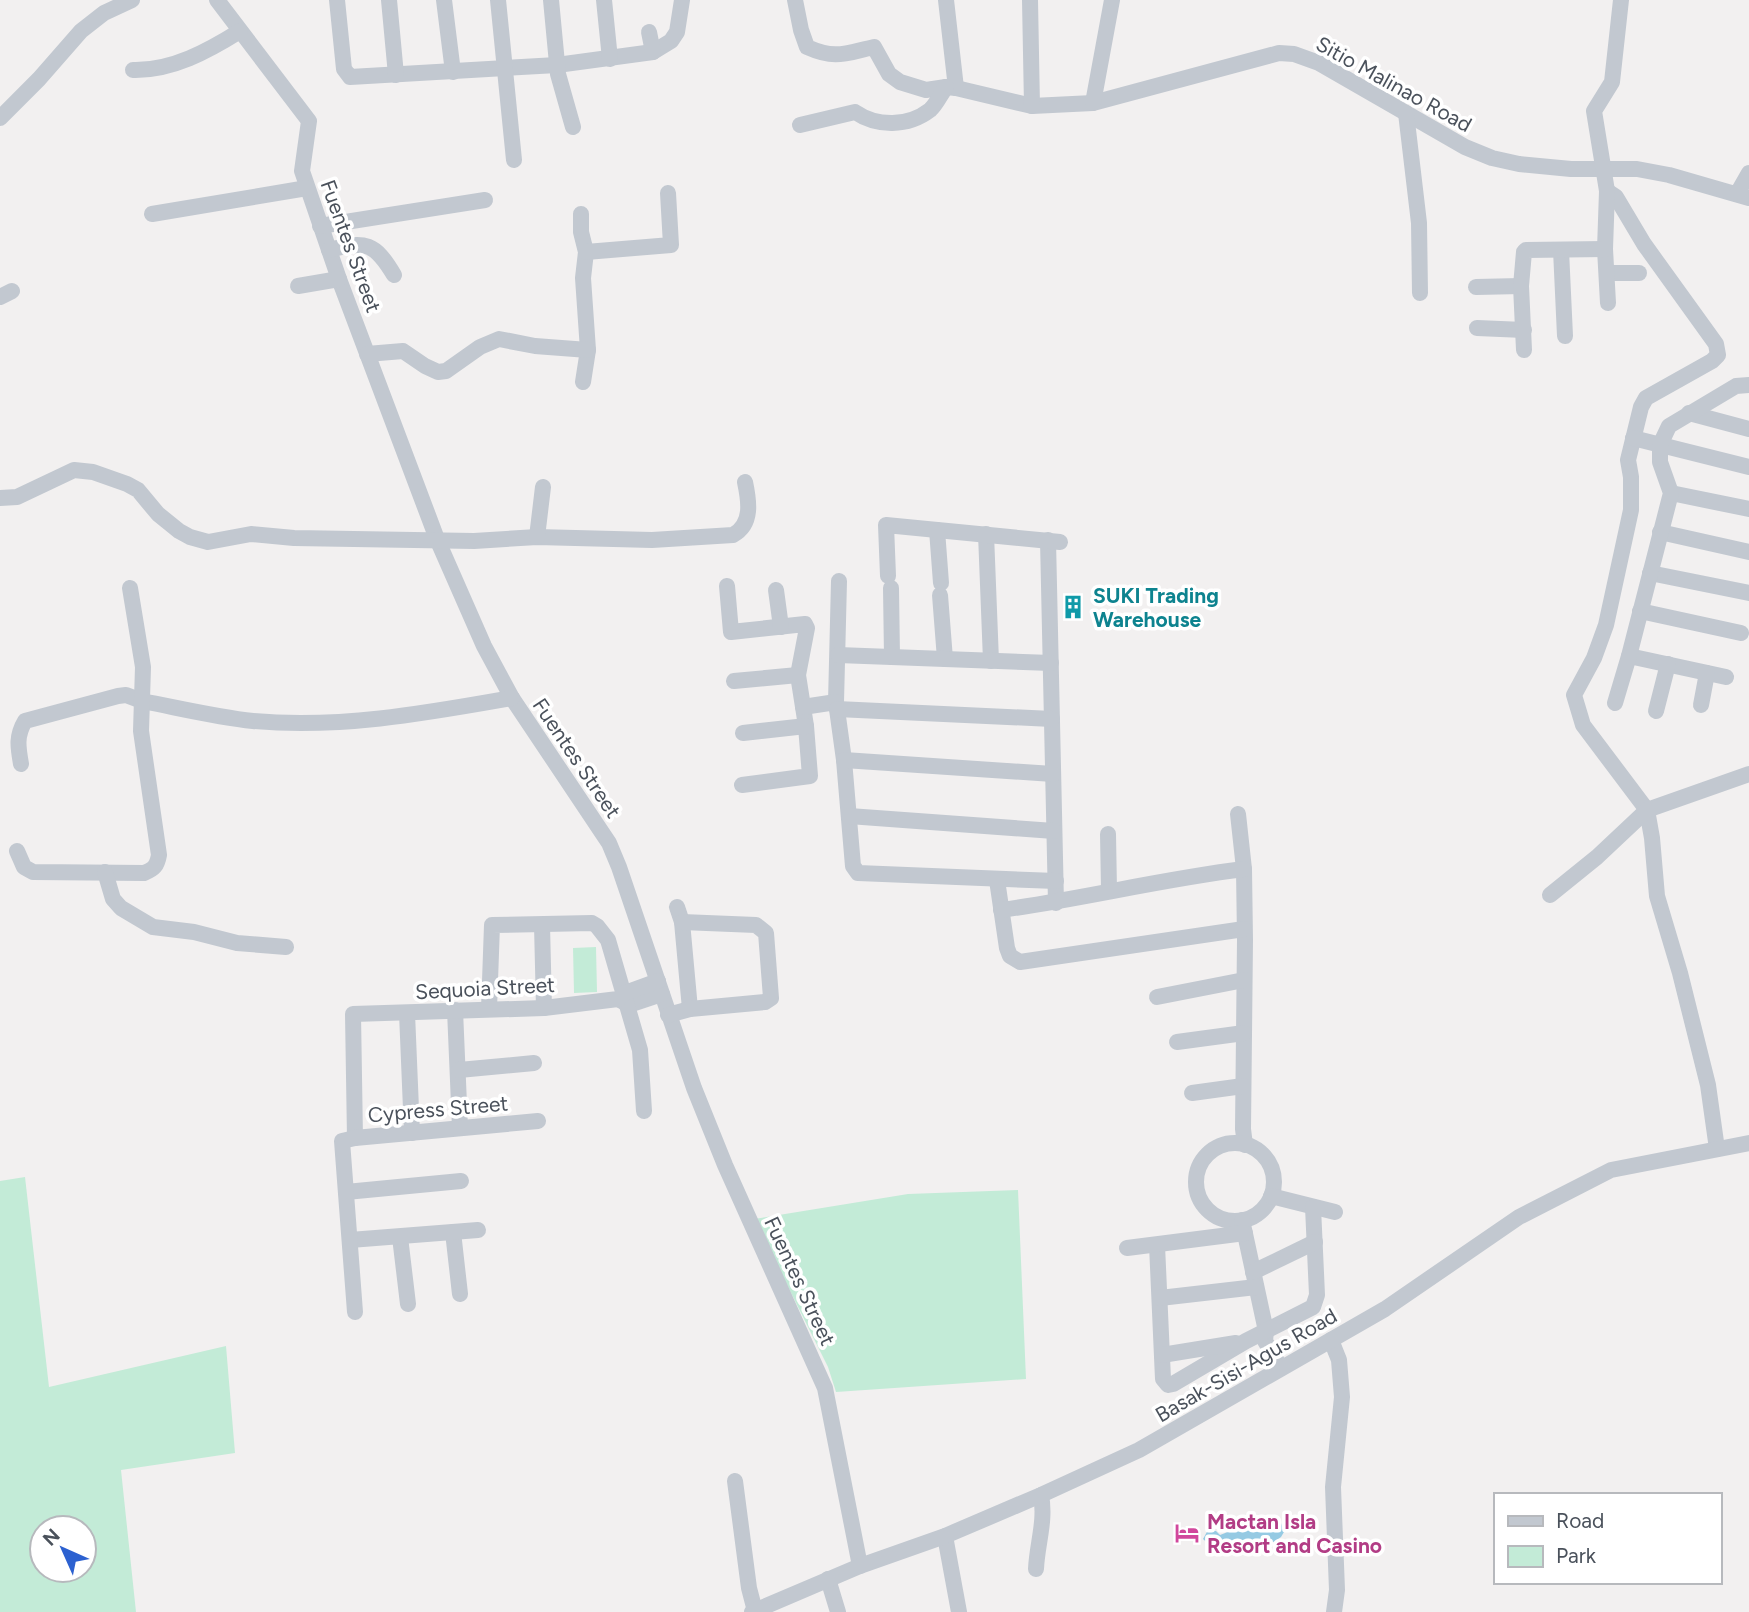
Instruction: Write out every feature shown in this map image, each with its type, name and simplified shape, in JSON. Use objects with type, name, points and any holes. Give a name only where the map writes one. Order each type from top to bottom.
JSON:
[{"type":"street","points":[[0,118],[81,31],[104,13],[132,0]]},
{"type":"street","name":"Fuentes Street","points":[[217,0],[309,121],[302,171],[307,188],[437,539],[484,646],[512,698],[609,843],[668,1014],[725,1165],[825,1388],[860,1566]]},
{"type":"street","points":[[337,0],[347,75],[351,77],[557,65],[653,52],[671,41],[677,32],[682,0]]},
{"type":"street","points":[[389,0],[396,75]]},
{"type":"street","points":[[444,0],[453,72]]},
{"type":"street","points":[[498,0],[514,160]]},
{"type":"street","points":[[551,0],[557,65],[573,127]]},
{"type":"street","points":[[604,0],[610,59]]},
{"type":"street","name":"Sitio Malinao Road","points":[[795,0],[807,47],[835,56],[874,47],[889,74],[900,82],[926,90],[951,87],[1032,106],[1093,103],[1279,53],[1294,54],[1319,63],[1465,147],[1492,158],[1519,164],[1571,169],[1637,169],[1743,196]]},
{"type":"street","points":[[800,125],[855,112],[875,123],[895,123],[931,109],[951,87],[946,0]]},
{"type":"street","points":[[1030,0],[1032,106]]},
{"type":"street","points":[[1093,103],[1112,0]]},
{"type":"street","points":[[1608,303],[1605,249],[1607,191],[1594,111],[1612,82],[1621,0]]},
{"type":"street","points":[[133,70],[144,70],[190,58],[206,52],[240,30]]},
{"type":"street","points":[[649,32],[653,52]]},
{"type":"street","points":[[1406,113],[1419,223],[1420,293]]},
{"type":"street","points":[[1743,196],[1749,173]]},
{"type":"street","points":[[152,214],[307,188]]},
{"type":"street","points":[[1607,191],[1616,197],[1644,244],[1716,344],[1718,355],[1646,398],[1640,407],[1628,460],[1631,510],[1606,625],[1594,658],[1574,695],[1583,725],[1647,810],[1657,896],[1680,973],[1708,1085],[1717,1149]]},
{"type":"street","points":[[586,252],[671,245],[668,193]]},
{"type":"street","points":[[320,226],[485,200]]},
{"type":"street","points":[[581,214],[581,232],[586,252],[583,278],[588,350],[583,382]]},
{"type":"street","points":[[329,250],[348,245],[367,245],[382,255],[394,275]]},
{"type":"street","points":[[1524,350],[1521,286],[1522,255],[1526,250],[1605,249]]},
{"type":"street","points":[[1561,250],[1565,336]]},
{"type":"street","points":[[1607,274],[1639,273]]},
{"type":"street","points":[[298,286],[339,279]]},
{"type":"street","points":[[1476,287],[1521,286]]},
{"type":"street","points":[[1477,328],[1524,330]]},
{"type":"street","points":[[367,354],[403,351],[438,372],[446,371],[480,347],[499,339],[535,346],[588,350]]},
{"type":"street","points":[[1615,703],[1671,493],[1660,462],[1660,445],[1669,426],[1736,386],[1749,385]]},
{"type":"street","points":[[1689,413],[1749,429]]},
{"type":"street","points":[[1633,438],[1749,467]]},
{"type":"street","points":[[0,499],[17,497],[74,470],[93,472],[127,484],[138,490],[158,514],[179,531],[208,542],[251,534],[294,538],[474,541],[537,537],[652,540],[733,535],[748,516],[749,502],[745,482]]},
{"type":"street","points":[[537,537],[543,487]]},
{"type":"street","points":[[1671,493],[1749,509]]},
{"type":"street","points":[[892,657],[887,525],[1054,541],[1051,663],[1056,902]]},
{"type":"street","points":[[937,530],[945,659]]},
{"type":"street","points":[[1660,532],[1749,552]]},
{"type":"street","points":[[986,534],[991,661]]},
{"type":"street","points":[[1650,573],[1749,593]]},
{"type":"street","points":[[839,581],[837,705],[849,816],[850,859],[858,873],[1056,881]]},
{"type":"street","points":[[727,586],[731,632],[805,624],[807,628],[798,675],[810,776],[742,785]]},
{"type":"street","points":[[17,852],[24,867],[33,872],[144,873],[154,869],[157,863],[159,855],[141,731],[143,667],[131,588]]},
{"type":"street","points":[[776,590],[781,627]]},
{"type":"street","points":[[1640,611],[1741,633]]},
{"type":"street","points":[[838,655],[1051,663]]},
{"type":"street","points":[[1629,656],[1726,677]]},
{"type":"street","points":[[1656,711],[1668,664]]},
{"type":"street","points":[[1701,705],[1707,673]]},
{"type":"street","points":[[734,681],[798,675]]},
{"type":"street","points":[[21,764],[17,744],[20,730],[30,719],[50,716],[118,696],[126,695],[142,701],[251,721],[293,723],[348,722],[416,715],[512,698]]},
{"type":"street","points":[[803,707],[837,705],[1052,719]]},
{"type":"street","points":[[743,733],[806,726]]},
{"type":"street","points":[[844,760],[1053,774]]},
{"type":"street","points":[[1550,895],[1587,866],[1647,810],[1749,774]]},
{"type":"street","points":[[1238,814],[1244,869],[1242,1129],[1245,1145]]},
{"type":"street","points":[[849,816],[1054,831]]},
{"type":"street","points":[[1108,834],[1109,890]]},
{"type":"street","points":[[1001,910],[1244,869]]},
{"type":"street","points":[[105,872],[113,899],[121,908],[153,927],[194,932],[237,943],[286,947]]},
{"type":"street","points":[[997,880],[1010,956],[1020,962],[1244,929]]},
{"type":"street","points":[[668,1014],[690,1009],[765,1002],[771,998],[766,933],[762,928],[680,914],[690,1009]]},
{"type":"street","points":[[489,1009],[492,925],[592,923],[597,926],[608,940],[640,1050],[644,1111]]},
{"type":"street","points":[[542,925],[544,1009]]},
{"type":"street","points":[[1157,997],[1244,980]]},
{"type":"street","name":"Sequoia Street","points":[[349,1140],[353,1014],[544,1009],[624,999],[660,988]]},
{"type":"street","points":[[455,1010],[460,1128]]},
{"type":"street","points":[[407,1013],[412,1133]]},
{"type":"street","points":[[1177,1042],[1244,1033]]},
{"type":"street","points":[[459,1070],[534,1063]]},
{"type":"street","points":[[1192,1093],[1243,1086]]},
{"type":"street","name":"Cypress Street","points":[[349,1140],[538,1121]]},
{"type":"street","points":[[349,1140],[346,1192],[355,1312]]},
{"type":"street","name":"Basak-Sisi-Agus Road","points":[[753,1611],[860,1566],[945,1536],[1139,1450],[1385,1309],[1519,1217],[1611,1170],[1749,1143]]},
{"type":"street","points":[[1127,1248],[1157,1245],[1243,1227],[1271,1196],[1274,1184],[1270,1165],[1262,1154],[1245,1145],[1227,1144],[1210,1152],[1199,1167],[1196,1185],[1202,1202],[1215,1215],[1243,1227],[1266,1331],[1273,1337],[1285,1366]]},
{"type":"street","points":[[346,1192],[461,1181]]},
{"type":"street","points":[[1271,1196],[1335,1212]]},
{"type":"street","points":[[1157,1245],[1163,1379],[1168,1385],[1313,1307],[1316,1302],[1314,1207]]},
{"type":"street","points":[[350,1240],[478,1230]]},
{"type":"street","points":[[453,1232],[460,1294]]},
{"type":"street","points":[[400,1237],[408,1304]]},
{"type":"street","points":[[1160,1298],[1254,1279],[1315,1242]]},
{"type":"street","points":[[1331,1340],[1339,1360],[1342,1397],[1333,1487],[1337,1590],[1334,1612]]},
{"type":"street","points":[[1162,1355],[1246,1341]]},
{"type":"street","points":[[735,1481],[753,1611]]},
{"type":"street","points":[[1036,1569],[1037,1545],[1044,1513],[1041,1495]]},
{"type":"street","points":[[945,1536],[959,1612]]},
{"type":"street","points":[[828,1579],[838,1612]]},
{"type":"green space","points":[[596,947],[597,992],[574,993],[573,948]]},
{"type":"green space","points":[[25,1177],[49,1387],[226,1346],[235,1453],[121,1470],[136,1612],[0,1612],[0,1181]]},
{"type":"green space","points":[[1018,1190],[1026,1379],[836,1392],[828,1367],[754,1219],[908,1194]]},
{"type":"water","points":[[1274,1521],[1281,1523],[1284,1532],[1274,1542],[1212,1547],[1203,1539],[1208,1530],[1216,1531],[1220,1535],[1233,1530],[1236,1524],[1252,1525]]},
{"type":"place","name":"SUKI Trading Warehouse","points":[[1073,607]]},
{"type":"place","name":"Mactan Isla Resort and Casino","points":[[1187,1533]]}]
